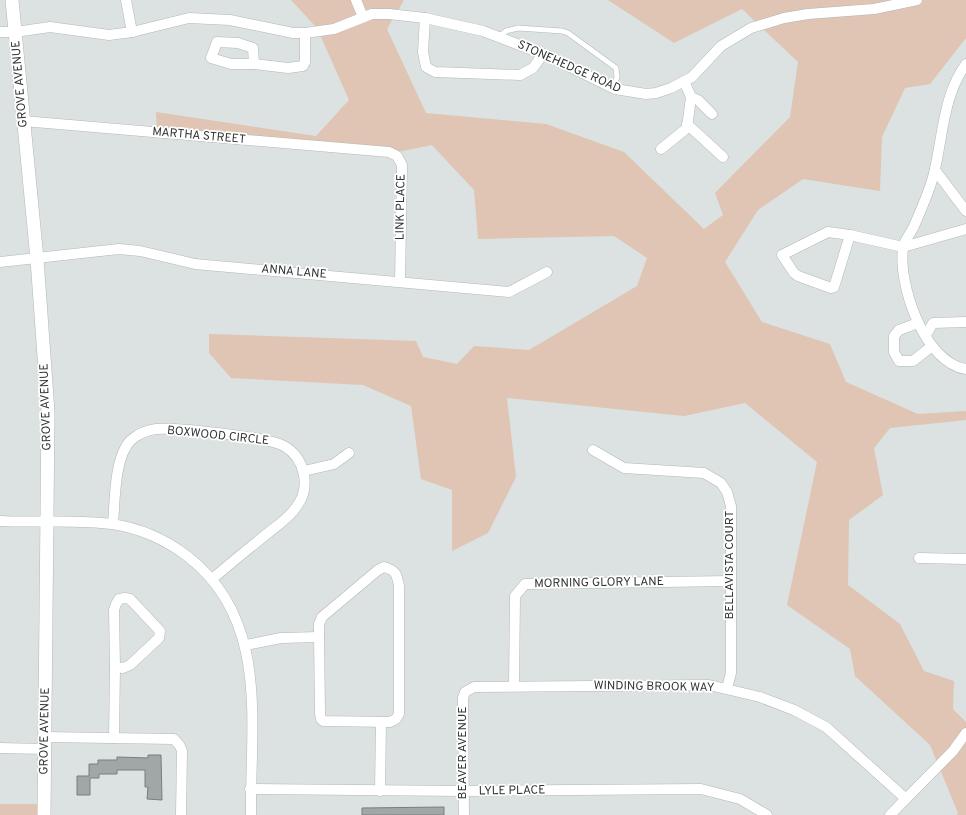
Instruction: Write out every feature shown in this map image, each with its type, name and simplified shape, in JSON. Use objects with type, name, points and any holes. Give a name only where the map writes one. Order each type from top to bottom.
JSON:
[{"type":"street","name":"GROVE AVENUE","points":[[12,0],[37,259],[48,412],[44,815]]},
{"type":"street","points":[[126,0],[132,32]]},
{"type":"street","points":[[356,0],[363,17]]},
{"type":"street","name":"STONEHEDGE ROAD","points":[[0,32],[15,32],[50,27],[108,35],[132,32],[189,18],[230,20],[293,33],[305,33],[334,30],[372,14],[389,14],[425,18],[459,25],[499,37],[544,54],[613,88],[636,93],[656,93],[692,77],[721,46],[751,28],[784,18],[808,14],[874,9],[917,0]]},
{"type":"street","points":[[425,18],[423,52],[426,67],[435,72],[520,75],[533,68],[544,54]]},
{"type":"street","points":[[254,64],[288,68],[303,66],[305,62],[305,33]]},
{"type":"street","points":[[966,64],[951,93],[935,170],[925,201],[903,247],[904,272],[910,302],[918,323],[938,354],[959,368],[966,369]]},
{"type":"street","points":[[661,149],[687,128],[691,97],[684,81]]},
{"type":"street","points":[[691,97],[698,100],[712,114]]},
{"type":"street","name":"MARTHA STREET","points":[[23,121],[376,151]]},
{"type":"street","points":[[687,124],[723,157]]},
{"type":"street","name":"LINK PLACE","points":[[376,151],[389,152],[398,156],[402,165],[400,282]]},
{"type":"street","points":[[935,170],[966,211]]},
{"type":"street","points":[[850,235],[834,287],[831,288],[798,276],[794,273],[782,255],[828,232],[850,235],[903,247],[966,229]]},
{"type":"street","name":"ANNA LANE","points":[[0,262],[119,249],[140,250],[195,264],[509,292],[546,272]]},
{"type":"street","points":[[926,335],[933,323],[966,322]]},
{"type":"street","points":[[918,323],[899,330],[894,336],[894,352],[898,361],[913,361],[932,346]]},
{"type":"street","name":"BOXWOOD CIRCLE","points":[[113,524],[121,457],[131,440],[146,431],[170,429],[267,440],[283,445],[290,450],[304,471]]},
{"type":"street","name":"BELLAVISTA COURT","points":[[593,450],[624,468],[704,473],[721,483],[727,492],[731,506],[731,673],[727,688]]},
{"type":"street","points":[[212,579],[294,510],[304,490],[304,471],[334,464],[349,453]]},
{"type":"street","points":[[0,521],[113,524],[141,532],[170,544],[194,561],[212,579],[227,599],[246,645],[252,691],[250,815]]},
{"type":"street","points":[[920,558],[966,559]]},
{"type":"street","points":[[384,567],[392,569],[397,574],[399,586],[400,709],[396,719],[381,722],[328,722],[321,718],[319,637],[322,617],[378,570],[384,567]]},
{"type":"street","name":"MORNING GLORY LANE","points":[[514,686],[515,596],[526,584],[730,581]]},
{"type":"street","points":[[114,738],[115,667],[116,604],[119,599],[130,599],[157,626],[160,631],[159,638],[130,665],[123,668],[115,667]]},
{"type":"street","points":[[246,645],[281,638],[319,637]]},
{"type":"street","name":"WINDING BROOK WAY","points":[[465,692],[474,687],[514,686],[709,686],[727,688],[760,697],[794,710],[826,727],[905,798]]},
{"type":"street","name":"BEAVER AVENUE","points":[[464,815],[463,705],[465,692]]},
{"type":"street","points":[[380,791],[381,722]]},
{"type":"street","points":[[890,815],[905,798],[953,751],[966,733]]},
{"type":"street","points":[[0,748],[114,738],[169,739],[177,742],[182,751],[181,815]]},
{"type":"street","name":"LYLE PLACE","points":[[250,790],[464,791],[701,788],[740,799],[767,815]]},
{"type":"lane","points":[[499,37],[506,31],[518,28],[555,30],[568,33],[616,68],[617,76],[613,88]]},
{"type":"shaded area","points":[[291,0],[404,0],[387,29],[426,113],[546,124],[624,152],[704,229],[723,215],[715,193],[790,117],[798,62],[742,9],[674,43],[608,0],[966,0],[966,38],[930,84],[905,88],[882,137],[880,191],[803,179],[758,210],[725,262],[762,322],[830,344],[846,382],[918,414],[966,411],[966,420],[890,428],[874,448],[883,495],[849,520],[848,585],[900,624],[924,671],[954,681],[953,709],[966,722],[966,815],[957,815],[958,813],[930,745],[855,676],[850,649],[787,605],[817,462],[745,403],[684,416],[507,398],[516,477],[488,533],[452,551],[452,490],[421,479],[411,406],[363,385],[231,378],[209,353],[209,334],[416,341],[423,357],[457,364],[474,346],[529,350],[637,286],[647,258],[614,236],[478,239],[474,190],[432,145],[383,155],[157,132],[156,112],[316,136],[349,100],[317,28]]},
{"type":"shaded area","points":[[0,804],[39,804],[38,815],[0,815]]},
{"type":"building","points":[[148,755],[161,755],[162,800],[147,799],[148,787],[145,787],[145,770],[117,770],[117,774],[99,774],[99,778],[90,778],[90,795],[77,795],[77,776],[89,776],[89,764],[98,764],[98,760],[117,760],[117,757],[148,758]]},
{"type":"building","points":[[444,807],[444,815],[362,815],[362,808]]}]
